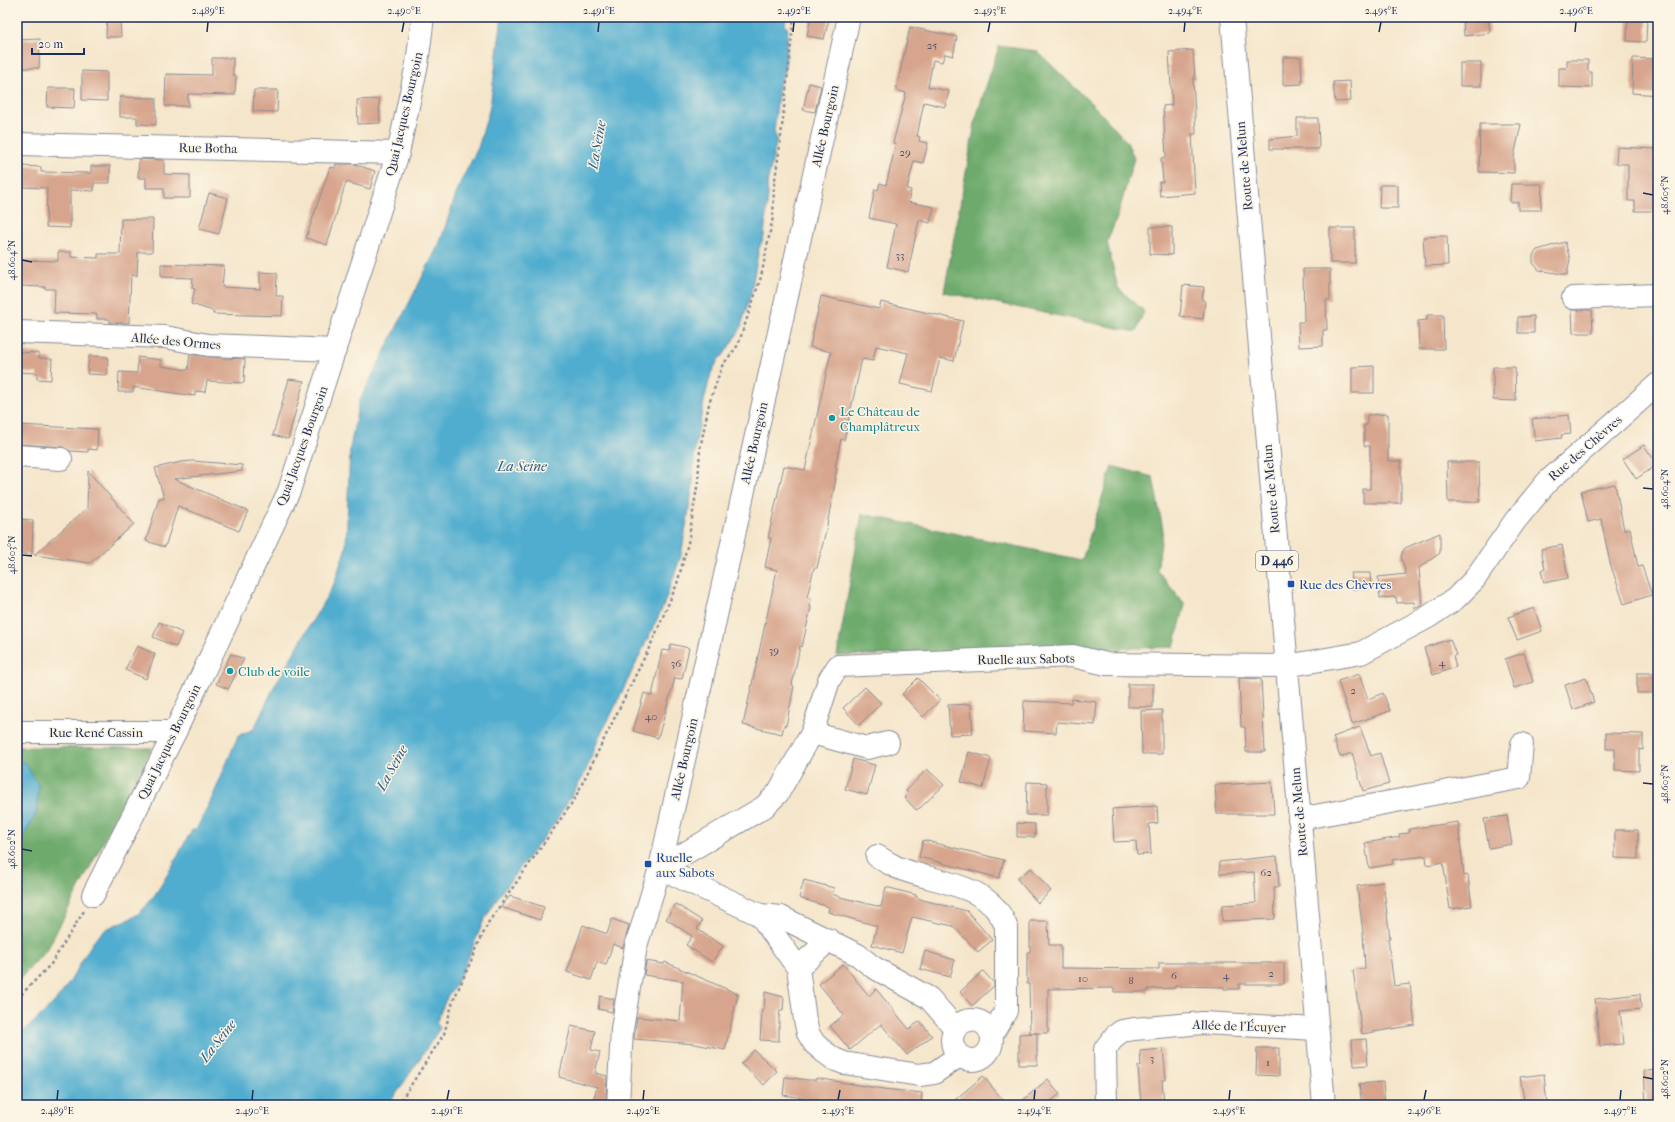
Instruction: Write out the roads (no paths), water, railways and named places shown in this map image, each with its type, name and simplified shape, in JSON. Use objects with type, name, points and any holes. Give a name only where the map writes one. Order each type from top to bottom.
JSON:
[{"type":"street","name":"Quai Jacques Bourgoin","points":[[94,895],[175,732],[289,491],[398,152],[417,64],[423,17]]},
{"type":"street","name":"Allée Bourgoin","points":[[618,1105],[622,1029],[636,946],[660,868],[849,17]]},
{"type":"street","name":"Route de Melun","points":[[1232,17],[1324,1105]]},
{"type":"street","name":"Rue Botha","points":[[17,144],[398,152]]},
{"type":"street","points":[[1573,298],[1658,295]]},
{"type":"street","name":"Allée des Ormes","points":[[17,332],[165,337],[208,345],[335,350]]},
{"type":"street","name":"Rue des Chèvres","points":[[1286,666],[1361,653],[1428,617],[1455,600],[1474,580],[1515,521],[1547,482],[1658,384]]},
{"type":"street","points":[[17,456],[61,459]]},
{"type":"street","name":"Ruelle aux Sabots","points":[[660,868],[764,807],[778,793],[812,733],[829,680],[838,666],[1073,656],[1106,664],[1286,666]]},
{"type":"street","name":"Rue René Cassin","points":[[17,732],[175,732]]},
{"type":"street","points":[[812,733],[867,748],[888,743]]},
{"type":"street","points":[[1299,819],[1519,778],[1522,744]]},
{"type":"street","points":[[877,856],[896,867],[972,890],[1001,913],[1006,926],[1006,1011],[992,1034],[992,1047],[984,1057],[971,1060],[959,1056],[952,1046],[952,1034],[965,1020],[984,1023],[992,1034]]},
{"type":"street","points":[[660,868],[760,915],[781,916],[858,954],[873,968],[929,998],[956,1028]]},
{"type":"street","points":[[760,915],[798,968],[808,1034],[814,1043],[834,1059],[844,1063],[919,1075],[934,1073],[959,1056]]},
{"type":"street","points":[[798,968],[829,940]]},
{"type":"street","name":"Allée de l'Écuyer","points":[[1106,1105],[1105,1049],[1115,1036],[1122,1031],[1203,1023],[1317,1029]]},
{"type":"water","name":"La Seine","points":[[502,17],[786,17],[785,25],[788,29],[785,72],[779,85],[774,132],[777,139],[767,184],[768,195],[764,237],[759,248],[751,293],[740,330],[722,357],[720,357],[711,373],[695,448],[693,485],[681,556],[663,607],[599,737],[583,777],[552,827],[498,897],[483,922],[467,961],[454,988],[448,995],[436,1023],[440,1028],[399,1090],[387,1105],[17,1105],[17,1037],[59,996],[71,980],[98,936],[112,926],[128,920],[138,914],[161,886],[192,830],[196,830],[213,796],[238,736],[254,729],[275,685],[334,584],[346,547],[350,448],[359,402],[440,242],[460,183],[478,148],[490,107]]},
{"type":"water","points":[[17,760],[26,764],[39,786],[36,814],[17,850]]},
{"type":"place","name":"Le Château de Champlâtreux","points":[[832,418]]},
{"type":"place","name":"Rue des Chèvres","points":[[1291,584]]},
{"type":"place","name":"Club de voile","points":[[230,671]]},
{"type":"place","name":"Ruelle aux Sabots","points":[[648,864]]}]
